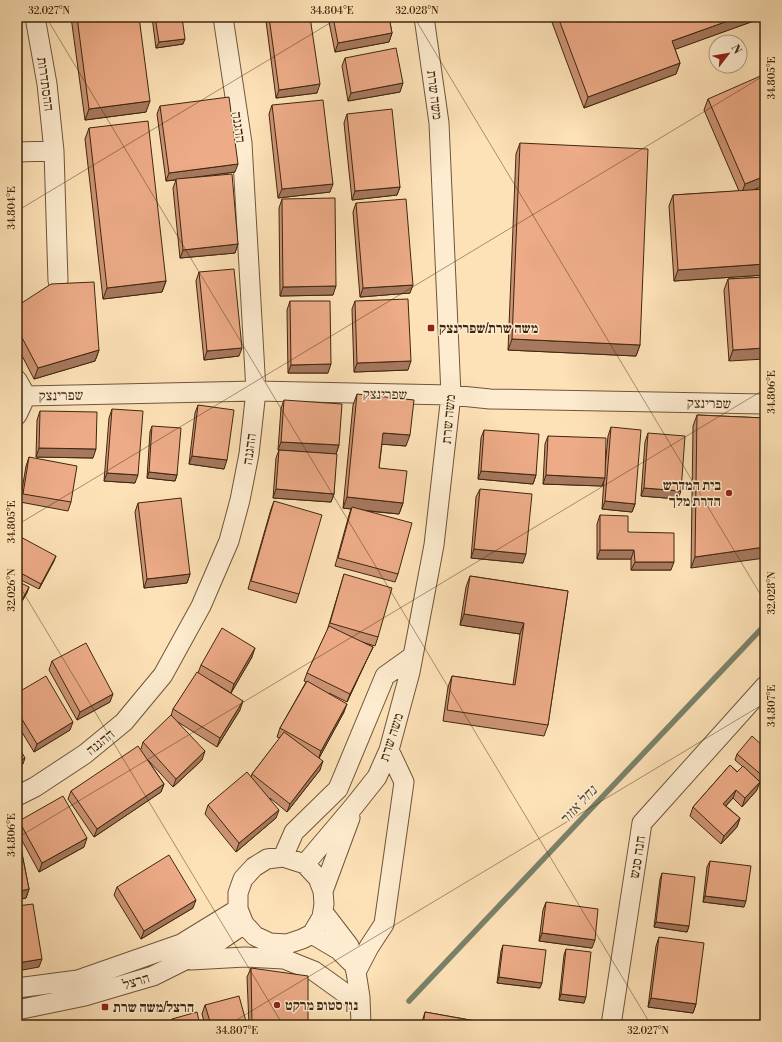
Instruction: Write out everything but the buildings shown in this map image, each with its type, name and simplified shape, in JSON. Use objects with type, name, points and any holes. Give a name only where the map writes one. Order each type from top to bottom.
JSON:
[{"type":"street","name":"ההסתדרות","points":[[36,17],[47,84],[54,151],[58,281]]},
{"type":"street","name":"ההגנה","points":[[17,796],[35,787],[85,754],[118,727],[124,722],[163,675],[201,606],[229,541],[240,500],[249,454],[256,391],[242,143],[223,17]]},
{"type":"street","name":"משה שרת","points":[[305,864],[377,776],[389,750],[410,672],[434,545],[451,396],[439,123],[424,17]]},
{"type":"street","points":[[17,152],[54,151]]},
{"type":"street","name":"שפרינצק","points":[[17,415],[21,388],[256,391],[451,396],[490,399],[765,404]]},
{"type":"street","points":[[283,857],[294,832],[338,789],[386,676],[413,656]]},
{"type":"street","name":"חנה סנש","points":[[611,1025],[642,823],[765,686]]},
{"type":"street","points":[[355,968],[384,924],[404,782],[389,750]]},
{"type":"street","name":"משה שרת","points":[[324,891],[354,806]]},
{"type":"street","points":[[283,857],[305,864],[318,878],[324,891],[322,917],[312,934],[287,944],[270,943],[255,936],[241,916],[238,894],[243,879],[254,867],[268,859],[283,857]]},
{"type":"street","points":[[323,912],[349,946],[355,968],[360,1004],[360,1025]]},
{"type":"street","name":"הרצל","points":[[17,1010],[84,996],[153,976],[209,948],[241,916]]},
{"type":"street","name":"הרצל","points":[[17,988],[78,980],[181,944],[241,916]]},
{"type":"street","points":[[312,934],[339,950],[355,968]]},
{"type":"street","points":[[183,961],[245,957],[284,959],[314,971],[360,1004]]},
{"type":"waterway","name":"נחל אזור","points":[[409,1001],[765,625]]},
{"type":"place","name":"משה שרת/שפרינצק","points":[[431,328]]},
{"type":"place","name":"בית המדרש הדרת מלך","points":[[729,493]]},
{"type":"place","name":"נון סטופ מרקט","points":[[277,1005]]},
{"type":"place","name":"הרצל/משה שרת","points":[[105,1007]]}]
